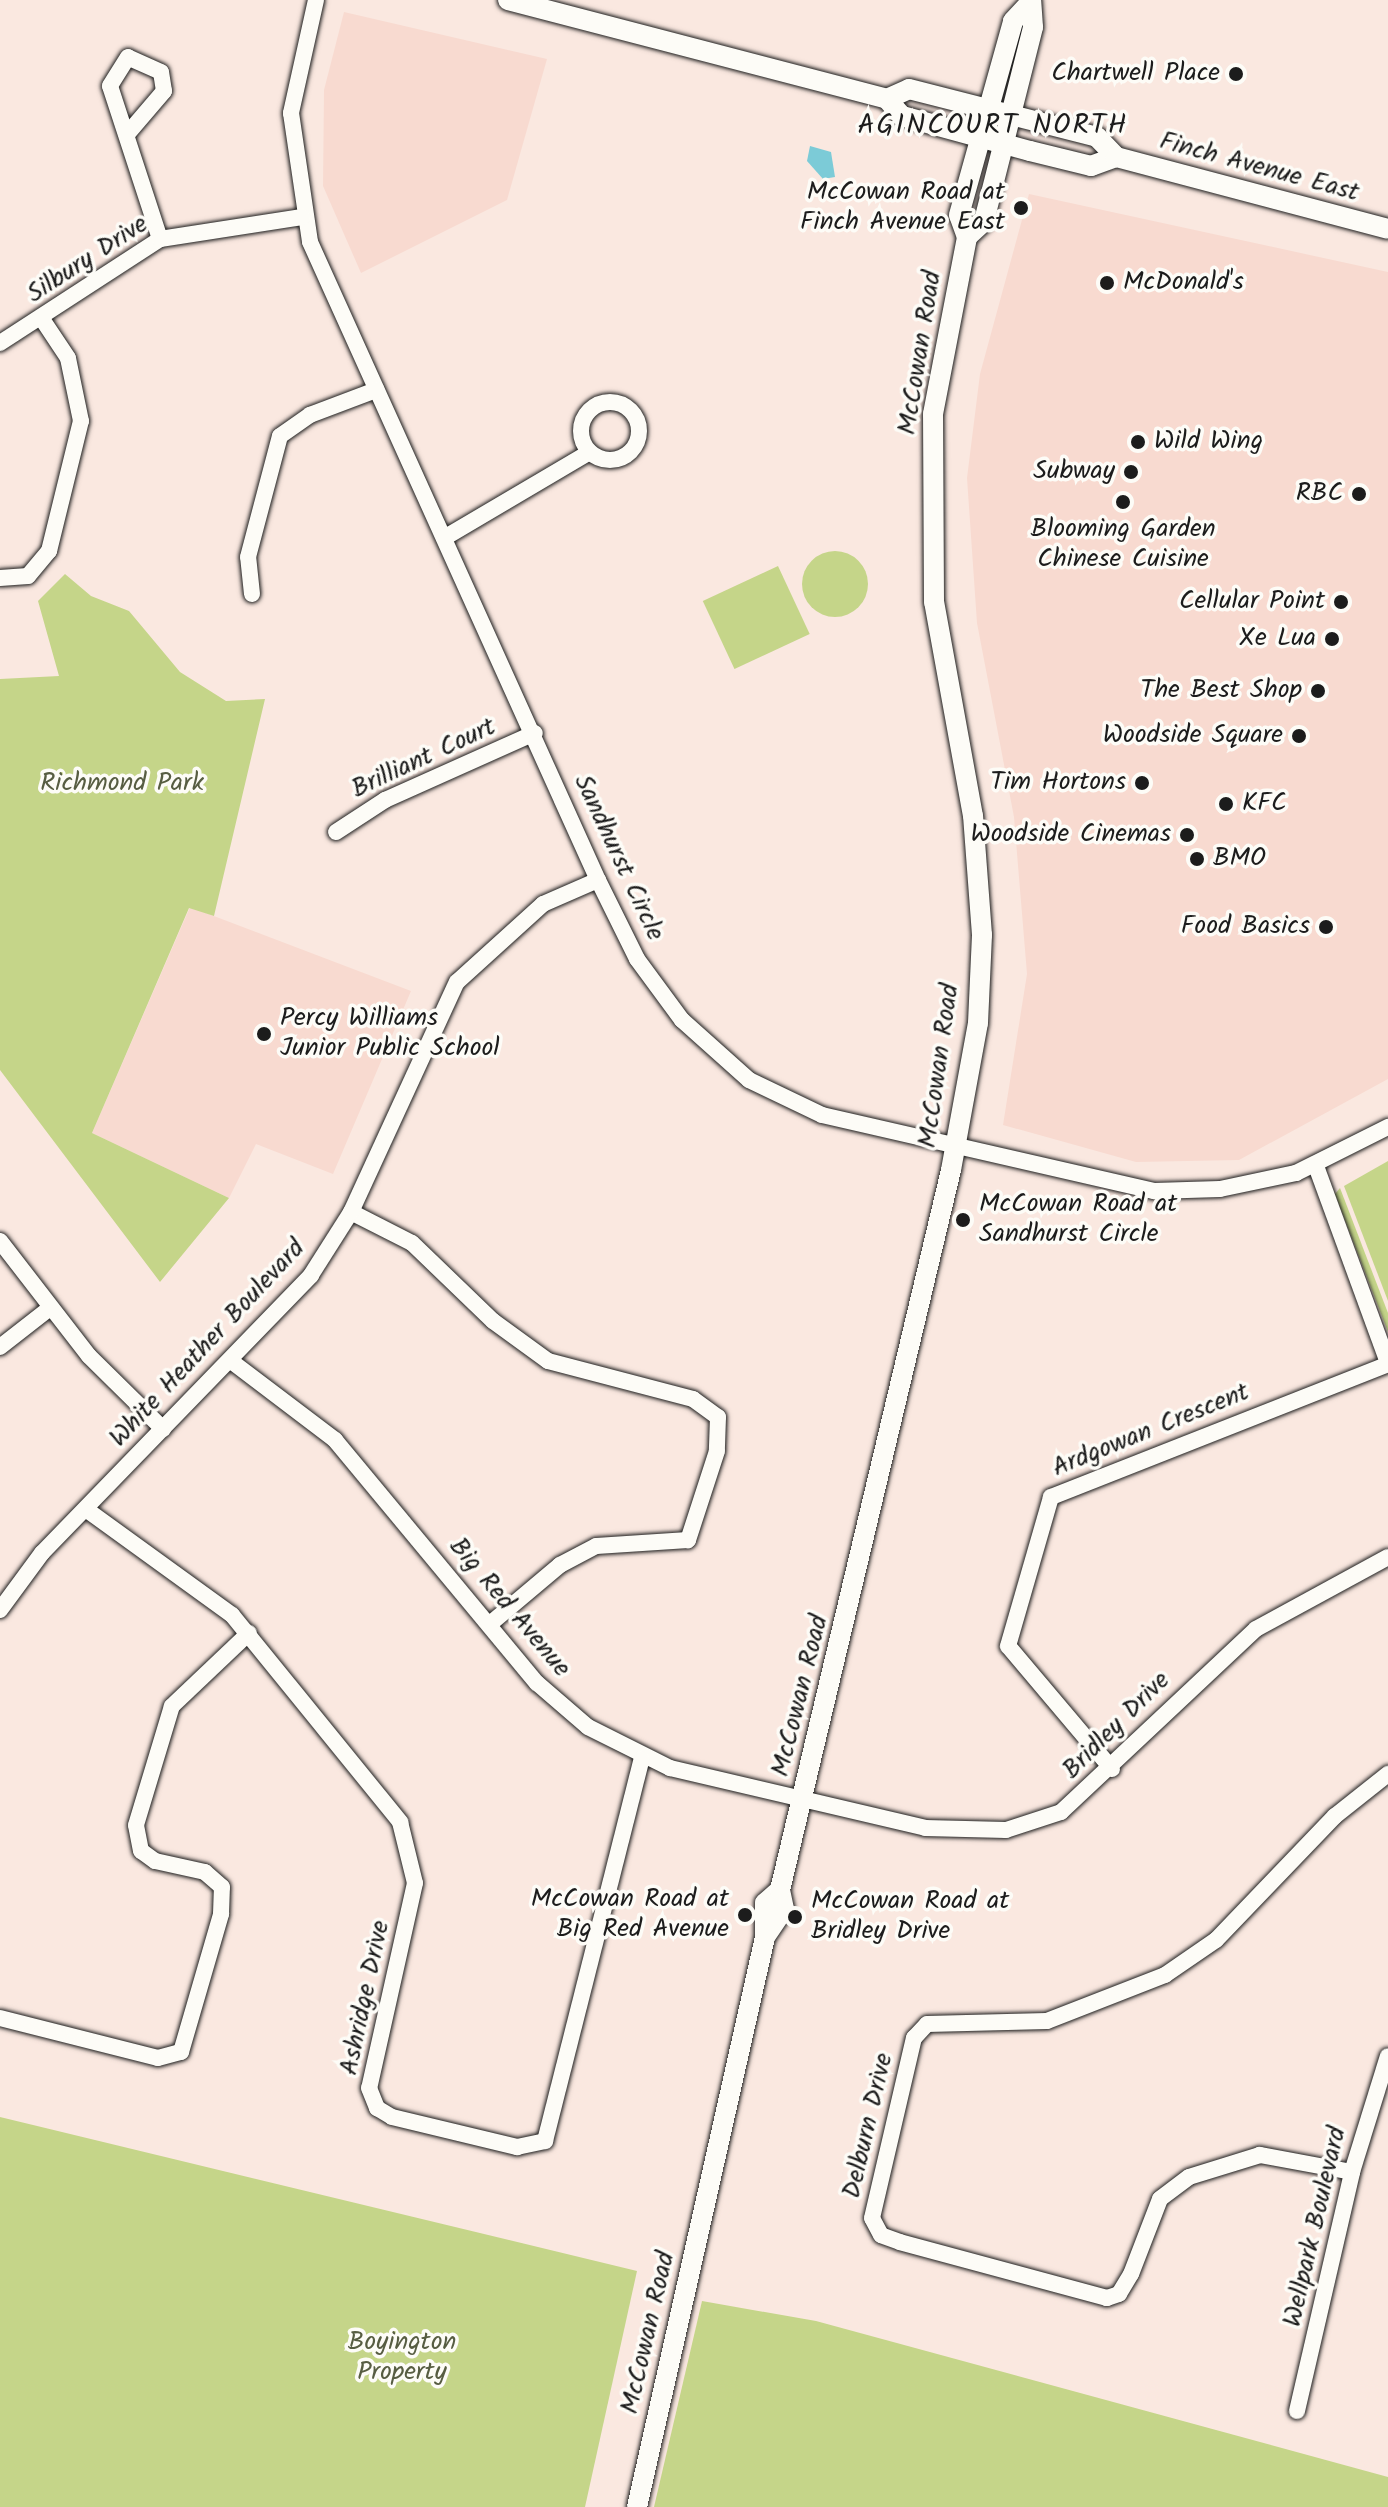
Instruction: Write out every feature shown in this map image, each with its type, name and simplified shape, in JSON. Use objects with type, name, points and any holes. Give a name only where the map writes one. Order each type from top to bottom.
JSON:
[{"type":"main road","name":"Finch Avenue East","points":[[508,0],[887,99],[902,116],[980,138],[1091,166],[1116,157]]},
{"type":"main road","name":"McCowan Road","points":[[637,2507],[765,1937],[765,1903],[780,1890],[956,1147],[978,1023],[982,935],[973,816],[934,602],[929,485],[933,414],[967,237],[959,215],[1013,21],[1031,1]]},
{"type":"main road","name":"McCowan Road","points":[[967,237],[984,221],[1033,27],[1031,1]]},
{"type":"main road","name":"Finch Avenue East","points":[[887,99],[909,89],[1097,137],[1116,157],[1388,229]]},
{"type":"street","name":"Sandhurst Circle","points":[[316,0],[291,113],[302,217],[376,390],[535,733],[598,880],[657,989],[749,1080],[822,1115],[1154,1191],[1256,1183],[1316,1166],[1388,1127]]},
{"type":"street","points":[[129,132],[160,239]]},
{"type":"street","name":"Silbury Drive","points":[[0,343],[42,319],[160,239],[302,217]]},
{"type":"street","points":[[0,578],[28,576],[49,551],[81,421],[68,358],[42,319]]},
{"type":"street","points":[[252,594],[248,557],[280,436],[310,415],[376,390]]},
{"type":"street","points":[[444,538],[590,452]]},
{"type":"street","name":"Brilliant Court","points":[[336,832],[385,800],[535,733]]},
{"type":"street","name":"White Heather Boulevard","points":[[0,1610],[42,1553],[87,1510],[311,1275],[351,1212],[457,982],[543,904],[598,880]]},
{"type":"street","points":[[1316,1166],[1388,1364]]},
{"type":"street","points":[[351,1212],[434,1260],[493,1321],[548,1361],[693,1399],[718,1417],[717,1451],[688,1540],[596,1546],[560,1565],[490,1624]]},
{"type":"street","points":[[0,1241],[50,1308],[163,1429]]},
{"type":"street","points":[[0,1347],[50,1308]]},
{"type":"street","name":"Big Red Avenue","points":[[231,1361],[335,1440],[559,1705],[642,1759],[802,1799]]},
{"type":"street","name":"Ardgowan Crescent","points":[[1112,1769],[1008,1646],[1051,1497],[1388,1364]]},
{"type":"street","name":"Ashridge Drive","points":[[87,1510],[249,1633],[377,1788],[410,1850],[411,1909],[369,2088],[377,2108],[392,2117],[517,2147],[535,2147],[552,2132],[642,1759]]},
{"type":"street","name":"Bridley Drive","points":[[802,1799],[925,1828],[1006,1830],[1061,1812],[1112,1769],[1256,1629],[1388,1557]]},
{"type":"street","points":[[0,2018],[158,2058],[181,2052],[221,1914],[222,1887],[205,1872],[155,1861],[141,1851],[136,1825],[172,1706],[249,1633]]},
{"type":"street","name":"Delburn Drive","points":[[1352,2172],[1260,2155],[1189,2177],[1160,2199],[1131,2274],[1119,2294],[1107,2298],[900,2242],[881,2235],[872,2218],[914,2038],[927,2024],[1047,2021],[1165,1975],[1216,1940],[1335,1816],[1388,1774]]},
{"type":"street","name":"Wellpark Boulevard","points":[[1297,2411],[1352,2172],[1388,2056]]},
{"type":"shaded area","points":[[344,12],[547,59],[507,200],[361,273],[323,186],[324,90]]},
{"type":"shaded area","points":[[1029,194],[1388,272],[1388,1079],[1239,1160],[1136,1162],[1003,1125],[1027,974],[1014,817],[977,623],[967,478],[980,374]]},
{"type":"shaded area","name":"Percy Williams Junior Public School","points":[[190,907],[411,991],[333,1174],[256,1144],[229,1198],[92,1133]]},
{"type":"green space","points":[[835,551],[848,554],[858,561],[865,571],[868,584],[865,597],[858,607],[848,614],[835,617],[822,614],[812,607],[805,597],[802,584],[805,571],[812,561],[822,554]]},
{"type":"green space","points":[[778,566],[810,634],[734,669],[703,601]]},
{"type":"green space","name":"Richmond Park","points":[[65,574],[91,596],[129,611],[180,672],[226,701],[265,699],[214,916],[189,908],[92,1133],[229,1198],[160,1282],[0,1070],[0,679],[59,676],[38,601]]},
{"type":"green space","points":[[1388,1161],[1388,1301],[1344,1186]]},
{"type":"green space","points":[[1340,1188],[1388,1313],[1388,1332],[1335,1194]]},
{"type":"green space","name":"Boyington Property","points":[[0,2117],[637,2271],[585,2507],[0,2507]]},
{"type":"green space","points":[[702,2301],[816,2321],[1388,2477],[1388,2507],[654,2507]]},
{"type":"water","points":[[810,146],[831,152],[835,177],[823,179],[807,161]]},
{"type":"place","name":"Chartwell Place","points":[[1236,74]]},
{"type":"place","name":"McCowan Road at Finch Avenue East","points":[[1021,208]]},
{"type":"place","name":"McDonald's","points":[[1107,283]]},
{"type":"place","name":"Wild Wing","points":[[1138,442]]},
{"type":"place","name":"Subway","points":[[1131,472]]},
{"type":"place","name":"RBC","points":[[1359,494]]},
{"type":"place","name":"Blooming Garden Chinese Cuisine","points":[[1123,502]]},
{"type":"place","name":"Cellular Point","points":[[1341,602]]},
{"type":"place","name":"Xe Lua","points":[[1332,639]]},
{"type":"place","name":"The Best Shop","points":[[1318,691]]},
{"type":"place","name":"Woodside Square","points":[[1299,736]]},
{"type":"place","name":"Tim Hortons","points":[[1142,783]]},
{"type":"place","name":"KFC","points":[[1226,804]]},
{"type":"place","name":"Woodside Cinemas","points":[[1187,835]]},
{"type":"place","name":"BMO","points":[[1197,859]]},
{"type":"place","name":"Food Basics","points":[[1326,927]]},
{"type":"place","name":"Percy Williams Junior Public School","points":[[264,1034]]},
{"type":"place","name":"McCowan Road at Sandhurst Circle","points":[[963,1220]]},
{"type":"place","name":"McCowan Road at Big Red Avenue","points":[[745,1915]]},
{"type":"place","name":"McCowan Road at Bridley Drive","points":[[795,1917]]},
{"type":"district","name":"AGINCOURT NORTH","points":[[993,126]]}]
